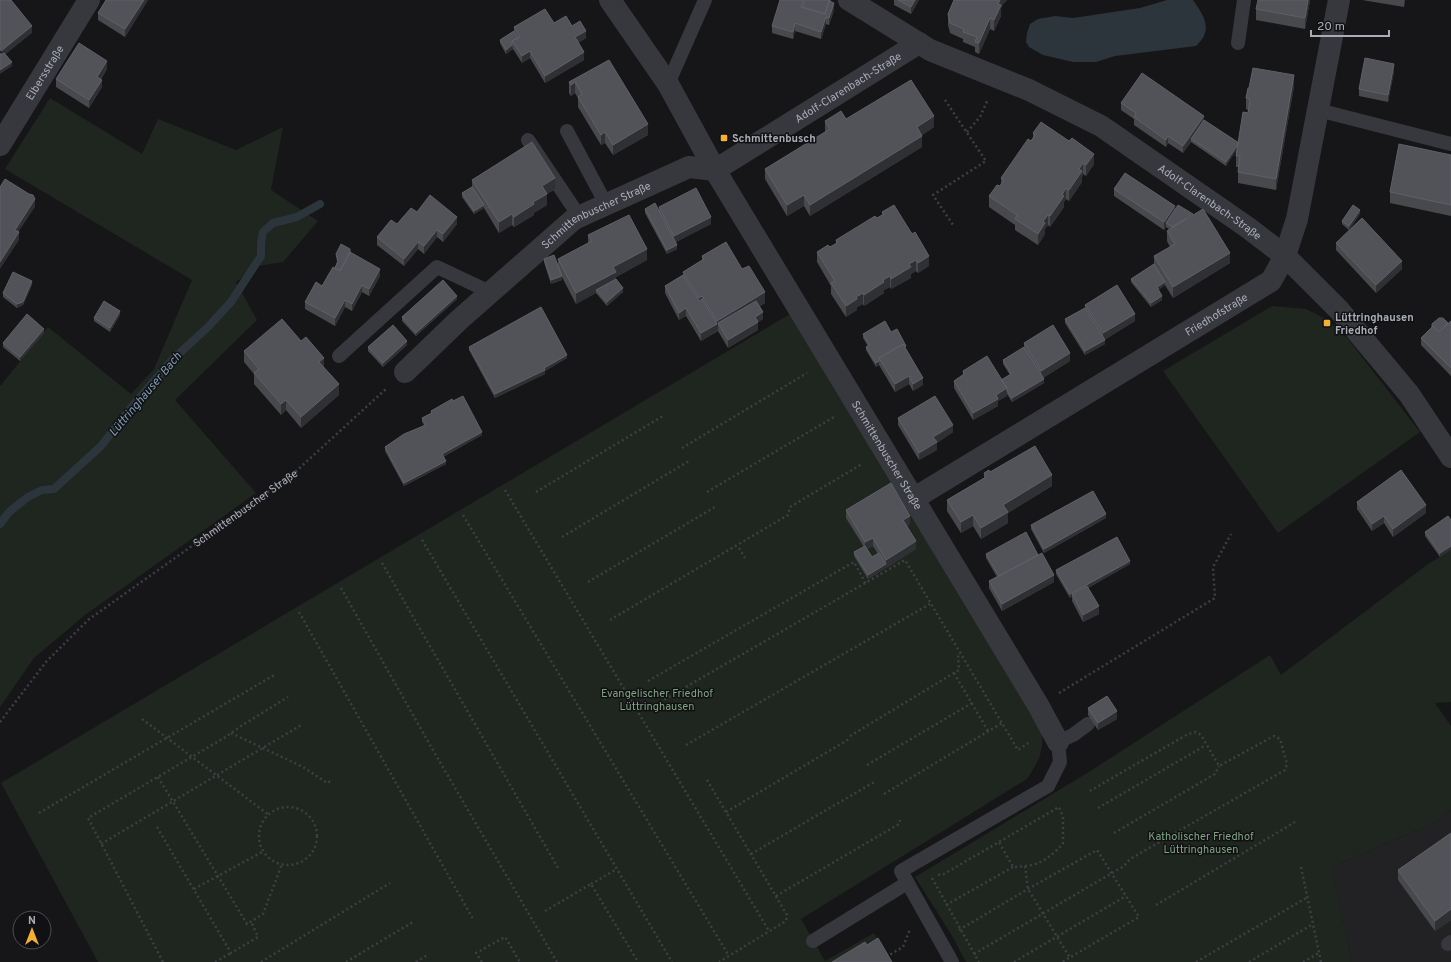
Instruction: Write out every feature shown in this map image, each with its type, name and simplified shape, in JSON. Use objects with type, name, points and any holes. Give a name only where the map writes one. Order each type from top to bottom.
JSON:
[{"type":"street","name":"Elbersstraße","points":[[0,145],[89,0]]},
{"type":"street","name":"Schmittenbuscher Straße","points":[[610,0],[668,84],[715,170],[1038,705],[1058,742]]},
{"type":"street","name":"Adolf-Clarenbach-Straße","points":[[849,0],[867,13],[930,50],[997,76],[1101,126],[1247,227],[1285,256],[1339,310],[1408,394],[1445,433],[1451,457]]},
{"type":"street","name":"Friedhofstraße","points":[[913,499],[1271,281],[1285,256],[1297,219],[1339,0]]},
{"type":"street","name":"Adolf-Clarenbach-Straße","points":[[715,170],[919,43]]},
{"type":"street","name":"Schmittenbuscher Straße","points":[[405,372],[490,292],[579,216],[689,167],[715,170]]},
{"type":"lane","points":[[668,84],[705,0]]},
{"type":"lane","points":[[1238,43],[1244,0]]},
{"type":"lane","points":[[1318,110],[1451,144]]},
{"type":"lane","points":[[567,131],[606,204]]},
{"type":"lane","points":[[528,140],[579,216]]},
{"type":"lane","points":[[339,356],[436,267],[490,292]]},
{"type":"lane","points":[[952,962],[901,871],[1048,786],[1060,762],[1058,742],[1073,735],[1088,724]]},
{"type":"lane","points":[[814,941],[908,883]]},
{"type":"path","points":[[967,132],[980,117],[997,76]]},
{"type":"path","points":[[945,100],[986,161],[933,196],[953,225]]},
{"type":"path","name":"Schmittenbuscher Straße","points":[[0,722],[46,662],[88,620],[293,474],[405,372]]},
{"type":"path","points":[[682,448],[807,373]]},
{"type":"path","points":[[536,492],[663,416]]},
{"type":"path","points":[[707,492],[834,417]]},
{"type":"path","points":[[562,537],[689,460]]},
{"type":"path","points":[[610,620],[788,514],[790,507],[862,464]]},
{"type":"path","points":[[505,490],[769,931]]},
{"type":"path","points":[[588,582],[716,507]]},
{"type":"path","points":[[463,515],[729,956]]},
{"type":"path","points":[[1038,705],[1215,598],[1213,567],[1231,534]]},
{"type":"path","points":[[422,540],[672,962]]},
{"type":"path","points":[[738,548],[745,558]]},
{"type":"path","points":[[660,702],[866,584],[905,560],[958,652],[1018,750],[1032,740]]},
{"type":"path","points":[[648,681],[854,562],[866,584]]},
{"type":"path","points":[[382,563],[558,868]]},
{"type":"path","points":[[341,588],[434,752],[557,962]]},
{"type":"path","points":[[686,745],[930,604]]},
{"type":"path","points":[[299,612],[473,919]]},
{"type":"path","points":[[726,812],[959,670],[958,652]]},
{"type":"path","points":[[954,673],[988,731]]},
{"type":"path","points":[[39,813],[276,674]]},
{"type":"path","points":[[163,962],[88,818],[231,733],[288,697]]},
{"type":"path","points":[[867,765],[972,704]]},
{"type":"path","points":[[142,719],[165,738],[192,756],[269,815]]},
{"type":"path","points":[[884,794],[1002,722]]},
{"type":"path","points":[[101,844],[303,724]]},
{"type":"path","points":[[1088,792],[1188,734],[1196,732],[1200,735],[1219,766]]},
{"type":"path","points":[[231,733],[303,768],[327,783],[332,780]]},
{"type":"path","points":[[974,954],[1124,866],[1130,859],[1285,770],[1287,764],[1280,739],[1274,736],[1219,766],[1215,774],[1114,833]]},
{"type":"path","points":[[1098,808],[1206,745]]},
{"type":"path","points":[[158,776],[247,924],[263,914],[282,864]]},
{"type":"path","points":[[707,780],[787,915],[786,920],[719,962]]},
{"type":"path","points":[[751,854],[876,781]]},
{"type":"path","points":[[286,807],[298,808],[307,814],[314,822],[317,832],[316,842],[313,851],[306,859],[297,864],[282,864],[271,860],[264,851],[259,836],[261,825],[269,815],[276,810],[286,807]]},
{"type":"path","points":[[946,905],[1013,867],[1034,866],[1052,855],[1062,844],[1063,817],[1059,807],[944,874],[935,875],[931,879],[960,930],[979,962]]},
{"type":"path","points":[[776,896],[899,824],[900,820]]},
{"type":"path","points":[[1156,905],[1295,822]]},
{"type":"path","points":[[157,827],[232,952]]},
{"type":"path","points":[[999,842],[1013,867]]},
{"type":"path","points":[[940,942],[1028,889],[1097,850],[1139,917],[1062,962]]},
{"type":"path","points":[[194,889],[264,851]]},
{"type":"path","points":[[1025,866],[1028,889],[1070,958]]},
{"type":"path","points":[[1301,867],[1321,962]]},
{"type":"path","points":[[545,911],[617,869]]},
{"type":"path","points":[[261,962],[390,883]]},
{"type":"path","points":[[591,884],[638,962]]},
{"type":"path","points":[[1014,962],[1126,896]]},
{"type":"path","points":[[1196,962],[1308,897]]},
{"type":"path","points":[[884,958],[903,947],[914,920],[925,914]]},
{"type":"path","points":[[215,962],[258,936],[251,921]]},
{"type":"path","points":[[346,962],[413,922]]},
{"type":"path","points":[[1249,962],[1313,924]]},
{"type":"path","points":[[482,962],[476,953],[505,936],[520,962]]},
{"type":"path","points":[[1303,962],[1319,952]]},
{"type":"path","points":[[416,962],[430,954]]},
{"type":"shaded area","points":[[1167,0],[1193,0],[1204,17],[1206,29],[1205,34],[1196,46],[1115,56],[1096,62],[1073,62],[1043,55],[1029,47],[1026,42],[1030,24],[1038,19],[1055,16],[1073,18],[1140,8]]},
{"type":"shaded area","points":[[1451,810],[1451,962],[1352,962],[1332,867],[1435,822]]},
{"type":"green space","points":[[50,98],[142,154],[158,119],[236,150],[283,127],[271,190],[318,221],[283,262],[258,266],[236,282],[257,320],[175,400],[256,493],[85,615],[34,658],[0,707],[0,386],[48,327],[131,394],[154,369],[192,280],[5,169]]},
{"type":"green space","points":[[1272,306],[1306,309],[1328,320],[1348,339],[1420,432],[1278,533],[1163,371]]},
{"type":"green space","name":"Evangelischer Friedhof Lüttringhausen","points":[[790,314],[1042,732],[1041,752],[1027,779],[801,919],[825,961],[874,933],[891,962],[98,962],[1,783]]},
{"type":"green space","name":"Katholischer Friedhof Lüttringhausen","points":[[1451,550],[1451,702],[1435,703],[1451,726],[1451,810],[1435,822],[1332,867],[1352,962],[966,962],[951,934],[915,877],[1092,770],[1270,655],[1281,675],[1428,564]]},
{"type":"building","points":[[0,0],[11,0],[32,26],[1,51],[0,49]]},
{"type":"building","points":[[106,0],[144,0],[125,29],[98,13]]},
{"type":"building","points":[[780,0],[804,0],[801,7],[825,14],[829,1],[834,3],[829,18],[826,17],[821,32],[795,23],[793,32],[772,26]]},
{"type":"building","points":[[805,0],[830,0],[830,2],[829,1],[825,14],[802,7]]},
{"type":"building","points":[[898,0],[915,0],[911,7]]},
{"type":"building","points":[[954,0],[1000,0],[998,4],[1001,5],[994,20],[990,18],[979,43],[975,42],[977,37],[963,32],[964,29],[950,23],[948,14]]},
{"type":"building","points":[[1258,0],[1308,0],[1305,18],[1256,9]]},
{"type":"building","points":[[545,9],[554,23],[566,16],[572,26],[580,21],[586,31],[575,37],[584,52],[545,76],[530,51],[522,56],[512,41],[520,37],[514,27]]},
{"type":"building","points":[[514,31],[518,38],[512,41],[512,45],[506,50],[500,40]]},
{"type":"building","points":[[79,43],[107,61],[97,77],[102,80],[89,100],[56,79]]},
{"type":"building","points":[[0,53],[1,55],[4,53],[12,62],[0,70]]},
{"type":"building","points":[[1365,58],[1394,64],[1388,95],[1359,89]]},
{"type":"building","points":[[609,60],[648,124],[613,145],[605,132],[601,135],[578,97],[582,94],[575,82],[571,85],[569,82]]},
{"type":"building","points":[[1253,68],[1294,75],[1276,179],[1238,172],[1240,156],[1236,156],[1243,112],[1248,113],[1250,99],[1246,98]]},
{"type":"building","points":[[1142,73],[1204,116],[1183,146],[1168,136],[1166,140],[1134,117],[1136,113],[1121,103]]},
{"type":"building","points":[[911,80],[934,116],[917,127],[922,136],[810,205],[804,195],[787,205],[765,169],[830,129],[825,121],[841,111],[846,119]]},
{"type":"building","points":[[1204,120],[1239,143],[1226,162],[1191,139]]},
{"type":"building","points":[[1041,122],[1069,141],[1072,138],[1094,154],[1086,165],[1083,163],[1079,169],[1082,171],[1069,190],[1066,188],[1062,195],[1064,196],[1050,216],[1048,215],[1043,221],[1045,223],[1038,234],[1015,219],[1017,215],[989,196],[997,185],[1000,186],[1004,180],[1001,178],[1028,139],[1031,141],[1035,135],[1033,133]]},
{"type":"building","points":[[532,142],[555,178],[542,186],[547,194],[533,202],[534,204],[514,217],[512,214],[499,222],[472,180]]},
{"type":"building","points":[[1399,144],[1451,155],[1451,205],[1390,192]]},
{"type":"building","points":[[1125,173],[1175,206],[1164,222],[1114,189]]},
{"type":"building","points":[[5,179],[33,195],[35,199],[15,230],[19,232],[0,262],[0,187]]},
{"type":"building","points":[[472,187],[484,205],[474,211],[462,193]]},
{"type":"building","points":[[696,188],[711,217],[674,236],[659,207]]},
{"type":"building","points":[[430,195],[457,217],[443,234],[437,230],[424,246],[418,242],[404,259],[377,237],[391,220],[397,224],[411,208],[417,212]]},
{"type":"building","points":[[655,203],[677,245],[667,250],[645,209]]},
{"type":"building","points":[[894,205],[912,234],[915,232],[929,256],[918,263],[916,260],[909,264],[911,267],[891,279],[890,276],[883,280],[884,282],[864,295],[863,293],[856,297],[857,299],[846,306],[831,283],[835,281],[817,252],[828,245],[830,247],[837,243],[836,240],[875,216],[877,218],[884,214],[882,212]]},
{"type":"building","points":[[1178,205],[1193,214],[1172,227],[1166,223]]},
{"type":"building","points":[[1353,205],[1360,210],[1349,226],[1342,221]]},
{"type":"building","points":[[1203,209],[1230,253],[1173,287],[1154,256],[1175,244],[1167,231]]},
{"type":"building","points":[[629,215],[647,249],[613,267],[616,272],[576,293],[558,259],[592,241],[588,235]]},
{"type":"building","points":[[1362,218],[1402,261],[1376,285],[1336,243]]},
{"type":"building","points":[[726,242],[742,269],[749,266],[765,292],[717,321],[702,296],[699,298],[683,272],[704,259],[702,256]]},
{"type":"building","points":[[341,244],[350,249],[350,252],[340,271],[335,268],[338,261],[336,254]]},
{"type":"building","points":[[350,252],[380,269],[369,289],[362,285],[352,304],[345,300],[335,318],[305,302],[316,282],[322,286],[333,267],[340,271]]},
{"type":"building","points":[[554,255],[562,276],[551,280],[544,259]]},
{"type":"building","points":[[1154,264],[1165,282],[1157,287],[1162,296],[1151,303],[1131,279]]},
{"type":"building","points":[[13,272],[32,281],[23,302],[17,304],[3,293]]},
{"type":"building","points":[[683,275],[699,301],[702,299],[717,324],[701,333],[686,308],[679,313],[665,286]]},
{"type":"building","points":[[616,279],[623,288],[607,302],[596,290]]},
{"type":"building","points":[[443,280],[457,296],[416,333],[402,317]]},
{"type":"building","points":[[1117,285],[1135,314],[1103,333],[1085,305]]},
{"type":"building","points":[[104,301],[120,311],[110,328],[94,318]]},
{"type":"building","points":[[756,301],[763,312],[755,317],[758,322],[728,340],[718,323]]},
{"type":"building","points":[[541,307],[567,355],[544,368],[545,370],[495,394],[469,347]]},
{"type":"building","points":[[1085,308],[1105,340],[1085,351],[1065,319]]},
{"type":"building","points":[[27,314],[44,329],[20,357],[3,343]]},
{"type":"building","points":[[1439,318],[1443,318],[1448,323],[1439,332],[1433,326],[1432,327],[1432,324]]},
{"type":"building","points":[[282,319],[301,341],[306,337],[324,358],[319,362],[339,384],[301,417],[286,400],[281,404],[254,373],[259,369],[244,351]]},
{"type":"building","points":[[885,321],[891,332],[897,329],[906,346],[905,347],[903,344],[879,358],[879,361],[876,363],[866,347],[869,345],[863,334]]},
{"type":"building","points":[[1451,321],[1451,368],[1421,338],[1433,326],[1439,332]]},
{"type":"building","points":[[393,325],[407,341],[383,363],[368,347]]},
{"type":"building","points":[[1053,325],[1070,353],[1041,371],[1024,343]]},
{"type":"building","points":[[903,344],[923,378],[913,384],[909,376],[895,384],[879,358]]},
{"type":"building","points":[[1024,347],[1044,379],[1012,398],[1001,380],[1011,374],[1003,360]]},
{"type":"building","points":[[987,356],[1007,388],[996,395],[998,399],[973,413],[954,381],[964,374],[963,371]]},
{"type":"building","points":[[463,396],[482,432],[442,454],[446,461],[404,483],[385,447],[404,434],[426,425],[422,418],[432,413],[431,411],[452,399],[453,401]]},
{"type":"building","points":[[935,396],[953,425],[933,437],[937,442],[919,453],[898,418]]},
{"type":"building","points":[[1035,446],[1052,475],[1003,505],[1008,512],[981,528],[973,515],[961,522],[947,500],[986,477],[984,473],[989,470],[990,472]]},
{"type":"building","points":[[1401,470],[1426,505],[1393,529],[1384,516],[1372,524],[1357,502]]},
{"type":"building","points":[[891,483],[910,516],[903,520],[916,541],[886,560],[873,538],[865,542],[846,510]]},
{"type":"building","points":[[1093,491],[1106,514],[1044,549],[1031,525]]},
{"type":"building","points":[[1448,516],[1451,520],[1451,546],[1440,553],[1425,532]]},
{"type":"building","points":[[1026,532],[1038,555],[999,576],[986,554]]},
{"type":"building","points":[[1117,537],[1130,561],[1070,594],[1056,570]]},
{"type":"building","points":[[865,546],[872,557],[879,553],[886,564],[868,575],[854,552]]},
{"type":"building","points":[[1042,553],[1054,575],[1002,604],[989,581]]},
{"type":"building","points":[[1087,586],[1099,606],[1083,615],[1072,594]]},
{"type":"building","points":[[1107,696],[1117,711],[1098,723],[1088,708]]},
{"type":"building","points":[[1451,833],[1451,909],[1435,921],[1398,870]]},
{"type":"building","points":[[878,938],[892,962],[832,962],[865,942],[867,945]]},
{"type":"waterway","name":"Lüttringhauser Bach","points":[[0,524],[9,512],[28,497],[42,490],[54,489],[101,446],[134,404],[171,361],[208,327],[231,302],[261,256],[263,232],[273,223],[297,217],[320,204]]},
{"type":"place","name":"Schmittenbusch","points":[[724,138]]},
{"type":"place","name":"Lüttringhausen Friedhof","points":[[1327,323]]}]
